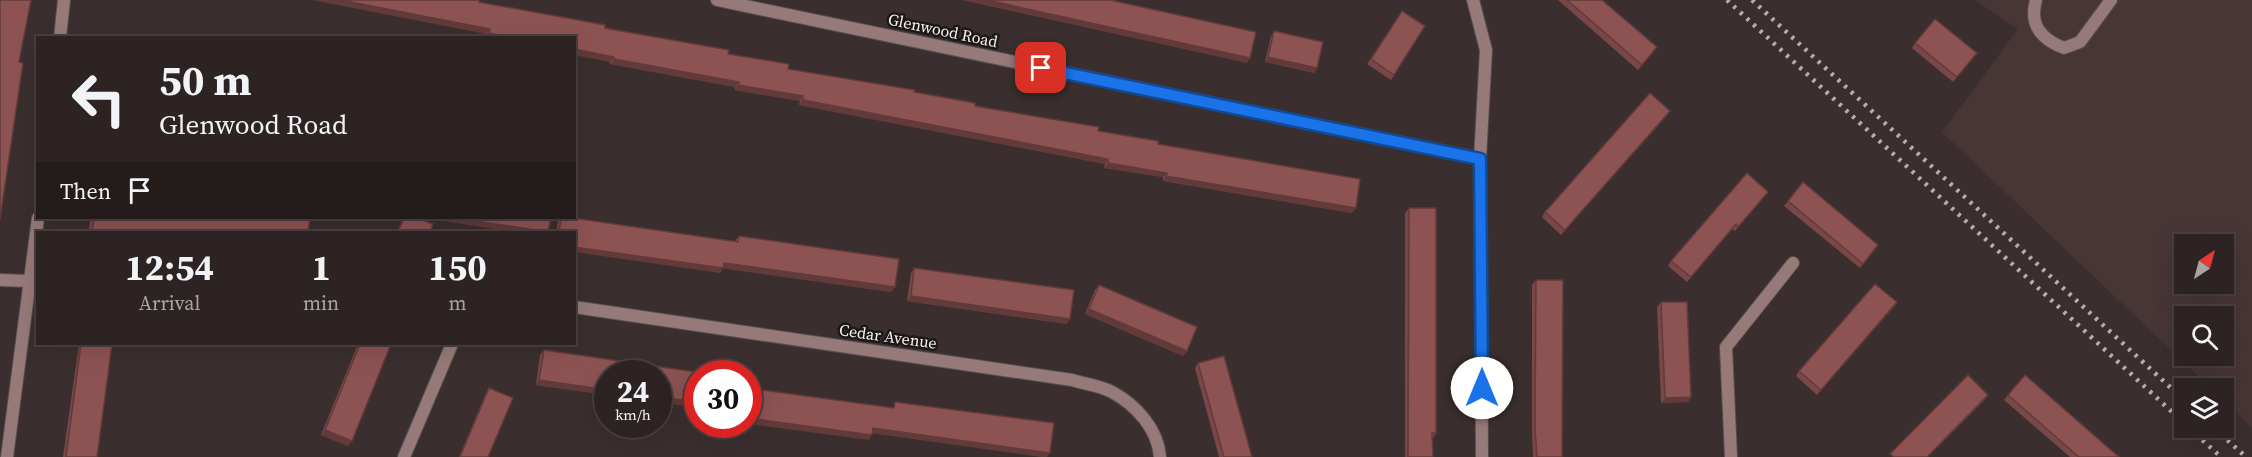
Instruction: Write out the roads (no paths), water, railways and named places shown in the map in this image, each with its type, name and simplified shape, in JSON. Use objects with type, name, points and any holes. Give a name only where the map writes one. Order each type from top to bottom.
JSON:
[{"type":"street","points":[[60,36],[64,0]]},
{"type":"street","name":"Glenwood Road","points":[[717,0],[1480,159]]},
{"type":"street","points":[[1473,0],[1486,50],[1480,159],[1482,457]]},
{"type":"street","points":[[2036,0],[2034,24],[2042,36],[2064,48],[2080,42],[2111,0]]},
{"type":"street","points":[[7,457],[38,219]]},
{"type":"street","points":[[1731,457],[1726,347],[1792,263]]},
{"type":"street","points":[[0,280],[28,281]]},
{"type":"street","name":"Cedar Avenue","points":[[576,307],[1072,380],[1111,391],[1140,412],[1159,444],[1160,457]]},
{"type":"street","points":[[404,457],[452,345]]},
{"type":"railway","points":[[1727,0],[2174,414]]},
{"type":"railway","points":[[1752,0],[2174,391]]},
{"type":"railway","points":[[2200,438],[2221,457]]},
{"type":"railway","points":[[2225,438],[2246,457]]}]
